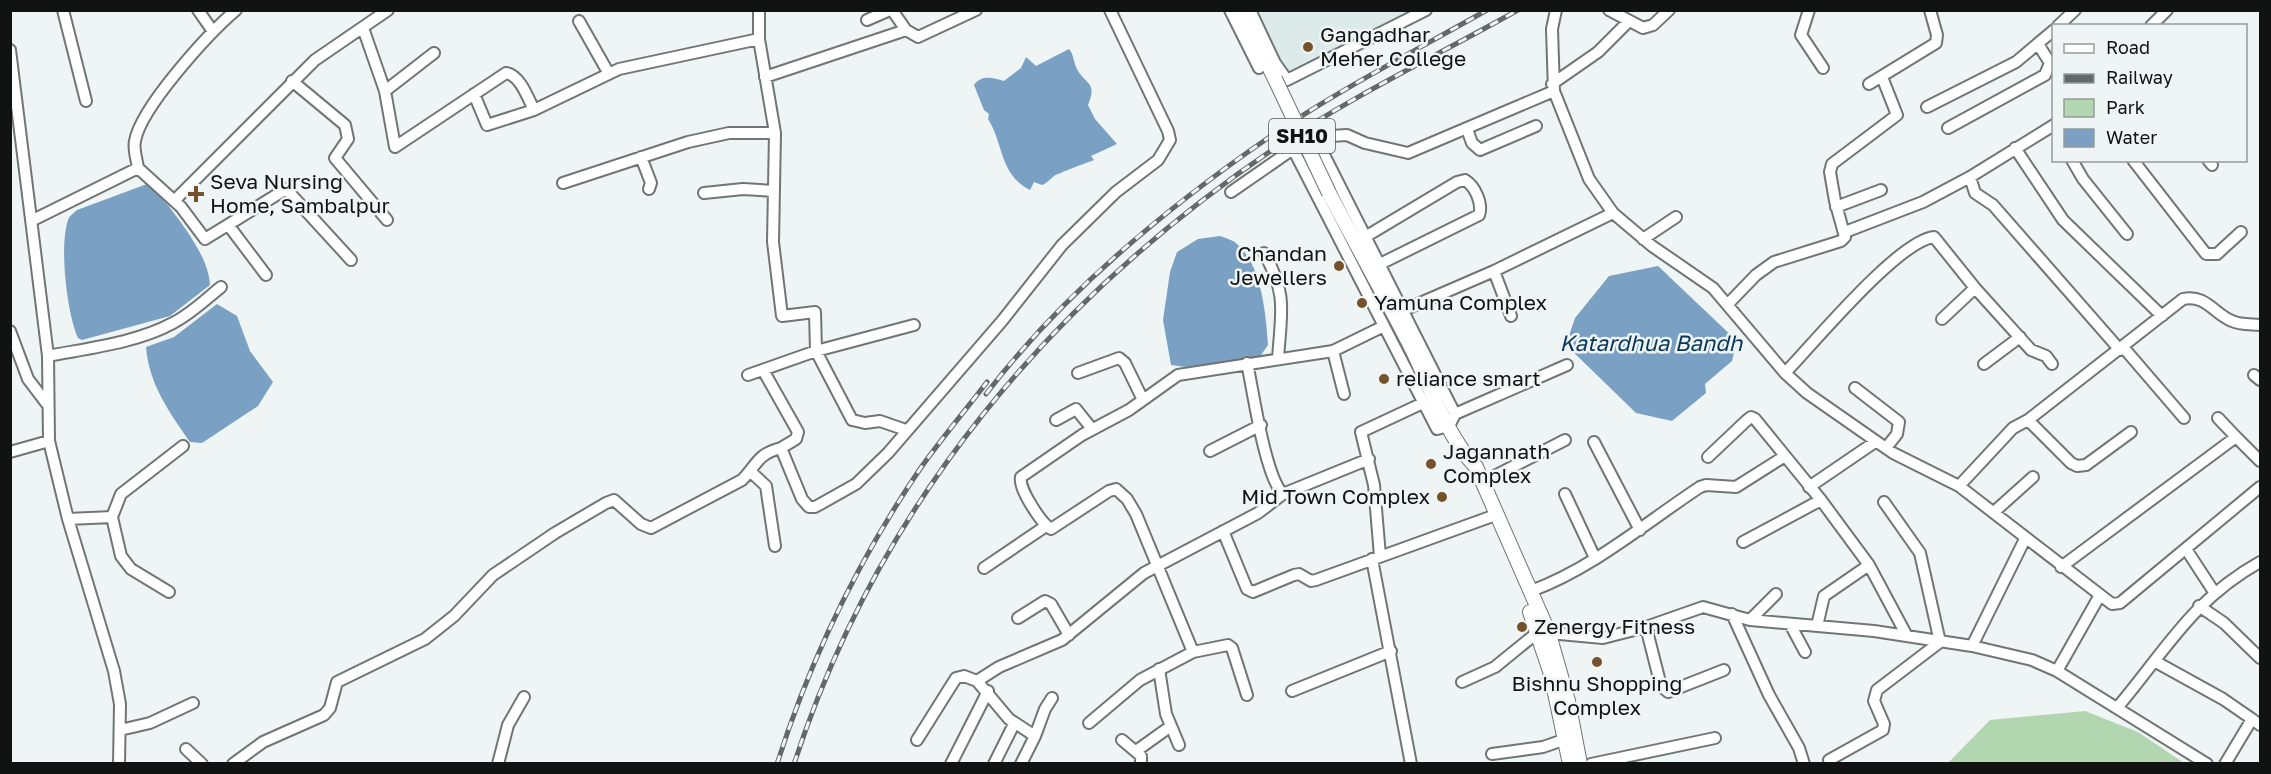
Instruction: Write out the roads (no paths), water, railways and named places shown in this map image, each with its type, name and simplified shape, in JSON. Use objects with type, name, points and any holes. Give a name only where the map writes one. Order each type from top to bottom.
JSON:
[{"type":"main road","name":"SH10","points":[[1241,10],[1329,193],[1441,409],[1452,420],[1466,455],[1469,470],[1543,631],[1570,764]]},
{"type":"main road","name":"SH10","points":[[1466,455],[1476,467],[1531,591],[1568,701],[1580,764]]},
{"type":"street","points":[[63,10],[86,101]]},
{"type":"street","points":[[198,10],[213,30]]},
{"type":"street","points":[[236,10],[213,30],[142,122],[134,143],[138,168],[174,201],[205,238],[229,226],[286,189],[351,260]]},
{"type":"street","points":[[174,201],[315,60],[388,10]]},
{"type":"street","points":[[759,10],[759,39],[775,133],[773,242],[782,316],[815,312],[816,351],[852,420],[865,423],[880,421],[906,430]]},
{"type":"street","points":[[867,20],[891,10],[906,30],[921,37],[976,10]]},
{"type":"street","points":[[781,448],[802,499],[808,507],[815,507],[856,484],[888,453],[1002,321],[1062,245],[1116,192],[1158,160],[1170,140],[1168,131],[1110,10]]},
{"type":"street","points":[[1230,10],[1259,68]]},
{"type":"street","points":[[1250,10],[1275,63],[1287,80],[1426,10]]},
{"type":"street","points":[[1556,10],[1552,29],[1553,88],[1589,178],[1613,213],[1643,239],[1702,280],[1728,304],[1785,373],[1830,411],[1875,442],[1959,486],[2061,567],[2112,604],[2120,603],[2260,487]]},
{"type":"street","points":[[1609,10],[1643,27],[1653,25],[1669,10]]},
{"type":"street","points":[[1809,10],[1801,35],[1823,68]]},
{"type":"street","points":[[1869,84],[1936,43],[1938,35],[1930,10]]},
{"type":"street","points":[[2153,24],[2167,10]]},
{"type":"street","points":[[2060,24],[2075,12]]},
{"type":"street","points":[[579,21],[609,74]]},
{"type":"street","points":[[1231,192],[1293,149],[1316,137],[1347,135],[1365,143],[1408,153],[1467,129],[1553,88],[1598,52],[1629,21]]},
{"type":"street","points":[[361,29],[385,91],[395,147],[506,73],[512,74],[534,110]]},
{"type":"street","points":[[765,77],[906,30]]},
{"type":"street","points":[[1927,107],[1998,73],[2016,62],[2052,32]]},
{"type":"street","points":[[474,94],[487,125],[534,110],[619,69],[759,39]]},
{"type":"street","points":[[1948,128],[2045,75],[2050,63],[2038,44]]},
{"type":"street","points":[[10,50],[33,220],[48,356],[49,441],[68,519],[114,671],[120,704],[119,764]]},
{"type":"street","points":[[385,91],[434,53]]},
{"type":"street","points":[[1728,304],[1763,268],[1774,262],[1841,241],[1845,237],[1836,207],[1830,172],[1832,164],[1897,115],[1882,77]]},
{"type":"street","points":[[292,81],[345,125],[348,139],[334,158],[387,220]]},
{"type":"street","points":[[1467,129],[1472,143],[1480,150],[1536,126]]},
{"type":"street","points":[[1845,232],[1923,202],[1970,177],[2052,128]]},
{"type":"street","points":[[563,183],[688,142],[729,133],[775,133]]},
{"type":"street","points":[[1316,137],[1404,310],[1452,420]]},
{"type":"street","points":[[2015,148],[2063,220],[2162,316]]},
{"type":"street","points":[[1293,149],[1437,429],[1567,365]]},
{"type":"street","points":[[641,157],[651,183],[649,189]]},
{"type":"street","points":[[2073,162],[2083,179],[2127,234]]},
{"type":"street","points":[[2135,162],[2206,254],[2217,254],[2241,232]]},
{"type":"street","points":[[33,220],[138,168]]},
{"type":"street","points":[[1970,177],[1975,193],[1993,205],[2184,418]]},
{"type":"street","points":[[1365,237],[1457,182],[1465,180],[1470,183],[1481,204],[1479,215],[1380,264]]},
{"type":"street","points":[[704,193],[743,189],[774,191]]},
{"type":"street","points":[[1836,207],[1881,190]]},
{"type":"street","points":[[1404,310],[1494,271],[1613,213]]},
{"type":"street","points":[[1643,239],[1676,217]]},
{"type":"street","points":[[229,226],[266,275]]},
{"type":"street","points":[[1785,373],[1883,269],[1926,238],[1934,237],[1941,242],[1975,288],[2031,350],[2046,356],[2052,364]]},
{"type":"street","points":[[1264,253],[1277,276],[1282,299],[1278,358]]},
{"type":"street","points":[[1494,271],[1511,316]]},
{"type":"street","points":[[48,356],[160,330],[187,315],[221,286]]},
{"type":"street","points":[[1942,319],[1975,288]]},
{"type":"street","points":[[1959,486],[2013,428],[2028,420],[2183,299],[2195,298],[2213,306],[2230,321],[2260,325]]},
{"type":"street","points":[[748,375],[816,351],[914,325]]},
{"type":"street","points":[[1193,652],[1155,566],[1132,506],[1116,489],[1109,491],[1051,529],[1046,526],[1021,485],[1021,477],[1092,429],[1122,414],[1178,375],[1333,351],[1384,326]]},
{"type":"street","points":[[10,331],[15,362],[47,405]]},
{"type":"street","points":[[1984,364],[2020,337]]},
{"type":"street","points":[[1333,351],[1344,394]]},
{"type":"street","points":[[1078,373],[1119,358],[1125,363],[1142,398]]},
{"type":"street","points":[[1247,363],[1264,445],[1278,488],[1283,494]]},
{"type":"street","points":[[233,764],[263,742],[324,715],[330,708],[337,682],[425,639],[454,616],[493,575],[606,502],[614,500],[641,524],[651,528],[742,480],[757,460],[767,452],[781,448],[796,439],[798,432],[763,370]]},
{"type":"street","points":[[1855,388],[1899,422],[1897,434],[1886,448]]},
{"type":"street","points":[[1412,764],[1391,651],[1377,597],[1374,485],[1369,459],[1361,438],[1364,428],[1423,403]]},
{"type":"street","points":[[1056,420],[1076,409],[1092,429]]},
{"type":"street","points":[[1708,457],[1751,417],[1761,424],[1869,565],[1907,636]]},
{"type":"street","points":[[2218,418],[2260,460]]},
{"type":"street","points":[[2028,420],[2071,463],[2077,466],[2086,465],[2131,432]]},
{"type":"street","points":[[1210,451],[1261,426]]},
{"type":"street","points":[[2061,567],[2236,436]]},
{"type":"street","points":[[1483,482],[1565,440]]},
{"type":"street","points":[[10,452],[49,441]]},
{"type":"street","points":[[1594,442],[1640,530]]},
{"type":"street","points":[[1809,487],[1875,442]]},
{"type":"street","points":[[169,592],[131,569],[121,556],[112,517],[121,494],[183,446]]},
{"type":"street","points":[[1531,591],[1566,577],[1640,530],[1700,487],[1706,485],[1736,487],[1785,456]]},
{"type":"street","points":[[976,681],[1069,635],[1134,580],[1155,566],[1258,513],[1283,494],[1369,459]]},
{"type":"street","points":[[750,472],[766,486],[775,546]]},
{"type":"street","points":[[1994,512],[2034,477]]},
{"type":"street","points":[[1565,495],[1595,558]]},
{"type":"street","points":[[1743,542],[1821,500]]},
{"type":"street","points":[[1884,502],[1920,553],[1940,642]]},
{"type":"street","points":[[68,519],[112,517]]},
{"type":"street","points":[[1223,531],[1250,591],[1294,574],[1299,574],[1311,581],[1316,580],[1490,517]]},
{"type":"street","points":[[984,568],[1046,526]]},
{"type":"street","points":[[1972,645],[2025,539]]},
{"type":"street","points":[[2186,549],[2214,592]]},
{"type":"street","points":[[2117,708],[2156,662],[2164,645],[2199,606],[2214,592],[2260,562]]},
{"type":"street","points":[[1817,626],[1824,596],[1869,565]]},
{"type":"street","points":[[1750,620],[1776,594]]},
{"type":"street","points":[[2057,671],[2100,595]]},
{"type":"street","points":[[1018,618],[1045,600],[1051,604],[1069,635]]},
{"type":"street","points":[[2199,606],[2224,623],[2260,658]]},
{"type":"street","points":[[1462,682],[1495,667],[1543,631],[1582,638],[1603,638],[1646,627],[1703,607],[1750,620],[1972,645],[2032,660],[2057,671],[2207,764]]},
{"type":"street","points":[[1732,614],[1769,696],[1799,748],[1804,764]]},
{"type":"street","points":[[1790,624],[1805,652]]},
{"type":"street","points":[[1646,627],[1661,686],[1668,692],[1724,670]]},
{"type":"street","points":[[1829,760],[1882,730],[1884,724],[1874,701],[1877,690],[1940,642]]},
{"type":"street","points":[[1089,723],[1140,680],[1159,669],[1193,652],[1228,645],[1232,648],[1247,695]]},
{"type":"street","points":[[1292,691],[1391,651]]},
{"type":"street","points":[[2156,662],[2223,699],[2256,722],[2225,764]]},
{"type":"street","points":[[1159,669],[1163,699],[1179,744]]},
{"type":"street","points":[[916,740],[956,678],[964,676],[976,681],[988,691],[1014,724],[1035,736]]},
{"type":"street","points":[[951,764],[988,691]]},
{"type":"street","points":[[498,764],[508,725],[524,697]]},
{"type":"street","points":[[1021,764],[1052,698]]},
{"type":"street","points":[[120,730],[150,723],[193,703]]},
{"type":"street","points":[[994,764],[1014,724]]},
{"type":"street","points":[[1136,751],[1171,726]]},
{"type":"street","points":[[1591,764],[1715,738]]},
{"type":"street","points":[[1492,754],[1543,747],[1566,739]]},
{"type":"street","points":[[1122,741],[1141,756],[1141,764]]},
{"type":"street","points":[[186,749],[202,764]]},
{"type":"water","points":[[1069,49],[1076,67],[1091,87],[1088,105],[1095,119],[1117,144],[1091,156],[1094,160],[1054,176],[1042,185],[1034,182],[1030,190],[1013,176],[1007,167],[988,119],[989,114],[984,110],[974,85],[984,78],[1004,81],[1021,68],[1026,57],[1036,66]]},
{"type":"water","points":[[147,184],[153,186],[197,246],[208,273],[210,285],[170,316],[82,340],[78,338],[74,327],[64,263],[65,232],[70,216],[77,210]]},
{"type":"water","points":[[1220,236],[1237,244],[1252,265],[1261,292],[1268,345],[1259,358],[1186,367],[1171,365],[1163,320],[1170,272],[1177,252],[1198,239]]},
{"type":"water","name":"Katardhua Bandh","points":[[1658,266],[1737,341],[1732,361],[1705,384],[1706,393],[1672,421],[1636,413],[1566,345],[1575,318],[1609,276]]},
{"type":"water","points":[[217,304],[237,316],[250,351],[273,382],[258,406],[202,443],[190,442],[161,397],[151,373],[146,347],[174,337]]},
{"type":"railway","points":[[986,394],[1016,357],[1083,287],[1155,222],[1193,192],[1271,136],[1324,102],[1487,10]]},
{"type":"railway","points":[[794,764],[830,669],[874,579],[925,494],[983,414],[1048,340],[1119,270],[1196,205],[1278,146],[1366,92],[1518,10]]},
{"type":"railway","points":[[777,764],[805,687],[857,574],[920,469],[987,382]]},
{"type":"place","name":"Gangadhar Meher College","points":[[1308,47]]},
{"type":"place","name":"Seva Nursing Home, Sambalpur","points":[[196,194]]},
{"type":"place","name":"Chandan Jewellers","points":[[1339,266]]},
{"type":"place","name":"Yamuna Complex","points":[[1362,303]]},
{"type":"place","name":"reliance smart","points":[[1384,379]]},
{"type":"place","name":"Jagannath Complex","points":[[1431,464]]},
{"type":"place","name":"Mid Town Complex","points":[[1442,497]]},
{"type":"place","name":"Zenergy Fitness","points":[[1522,627]]},
{"type":"place","name":"Bishnu Shopping Complex","points":[[1597,662]]}]
